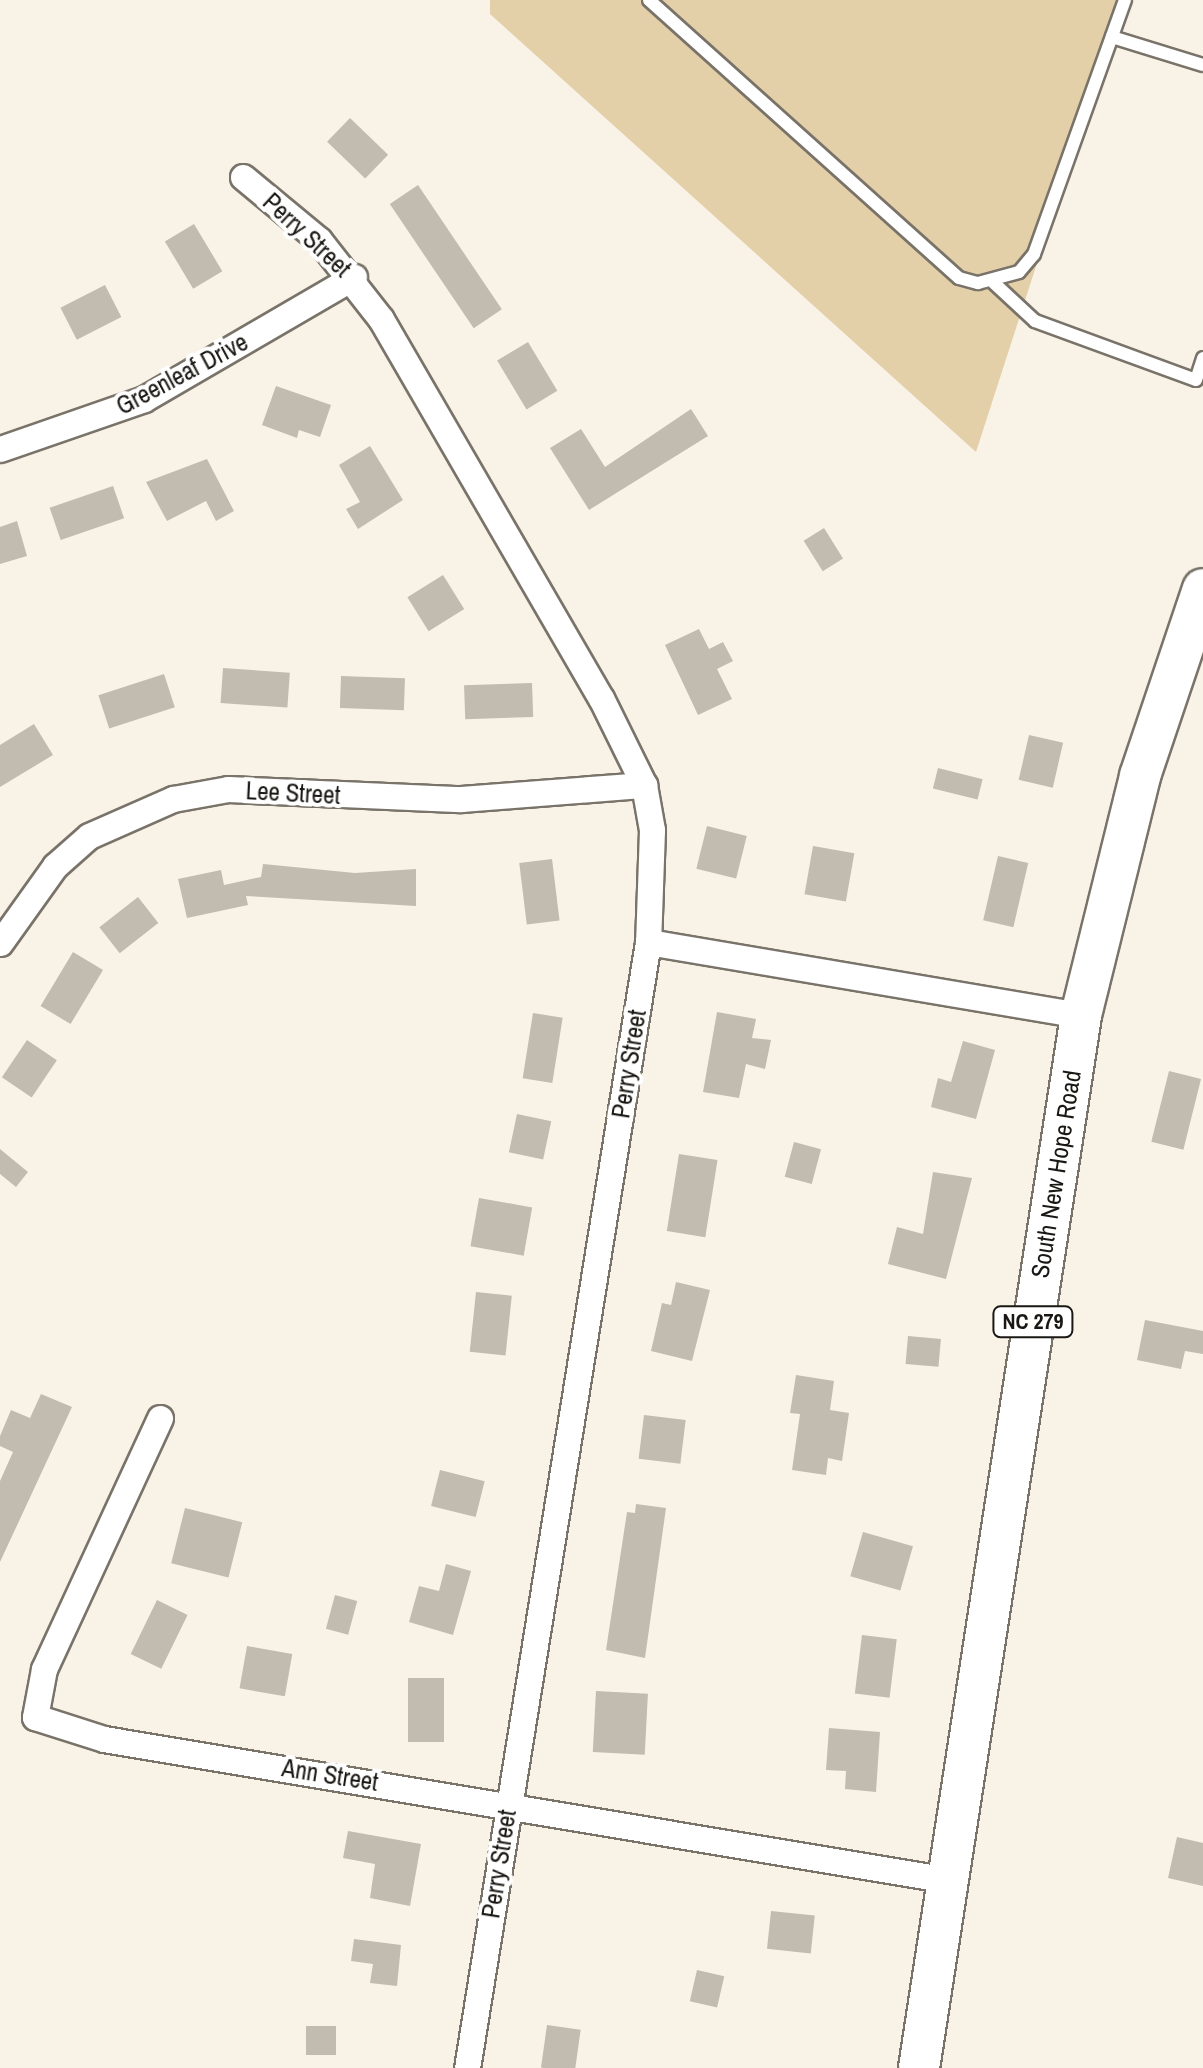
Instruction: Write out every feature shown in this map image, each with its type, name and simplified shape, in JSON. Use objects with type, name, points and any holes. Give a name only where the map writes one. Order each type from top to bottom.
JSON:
[{"type":"main road","name":"South New Hope Road","points":[[920,2068],[1081,1014],[1140,776],[1203,589]]},
{"type":"street","name":"Perry Street","points":[[243,176],[354,277],[602,698],[644,786],[653,846],[648,942],[467,2068]]},
{"type":"street","name":"Greenleaf Drive","points":[[0,449],[144,399],[354,277]]},
{"type":"street","name":"Lee Street","points":[[0,943],[55,866],[89,836],[172,799],[228,790],[461,799],[644,786]]},
{"type":"street","points":[[648,942],[1081,1014]]},
{"type":"street","name":"Ann Street","points":[[160,1418],[44,1668],[35,1717],[104,1739],[508,1803],[948,1880]]},
{"type":"lane","points":[[649,0],[959,278],[994,283],[1019,272],[1040,242],[1124,0]]},
{"type":"lane","points":[[1112,37],[1203,65]]},
{"type":"lane","points":[[994,283],[1035,321],[1196,380],[1203,358]]},
{"type":"shaded area","points":[[490,0],[1122,0],[976,452],[490,14]]},
{"type":"building","points":[[350,118],[388,155],[365,179],[327,142]]},
{"type":"building","points":[[418,185],[502,309],[474,328],[390,204]]},
{"type":"building","points":[[194,224],[222,271],[193,289],[165,242]]},
{"type":"building","points":[[105,285],[121,317],[77,340],[60,308]]},
{"type":"building","points":[[528,342],[557,391],[526,409],[497,361]]},
{"type":"building","points":[[276,386],[331,405],[320,437],[299,430],[297,438],[262,425]]},
{"type":"building","points":[[691,409],[708,436],[589,510],[550,448],[581,429],[605,467]]},
{"type":"building","points":[[370,446],[403,500],[358,529],[346,509],[360,502],[339,465]]},
{"type":"building","points":[[207,459],[234,511],[216,521],[206,501],[167,521],[146,482]]},
{"type":"building","points":[[113,486],[124,518],[61,540],[50,508]]},
{"type":"building","points":[[17,521],[27,556],[0,564],[0,527]]},
{"type":"building","points":[[824,528],[843,559],[823,571],[804,541]]},
{"type":"building","points":[[443,575],[464,609],[429,631],[407,597]]},
{"type":"building","points":[[699,629],[709,649],[723,642],[733,661],[717,669],[732,699],[698,715],[665,645]]},
{"type":"building","points":[[223,668],[290,673],[287,708],[221,703]]},
{"type":"building","points":[[164,674],[175,707],[109,729],[98,695]]},
{"type":"building","points":[[341,676],[405,678],[404,710],[340,708]]},
{"type":"building","points":[[532,683],[533,717],[465,719],[464,685]]},
{"type":"building","points":[[34,724],[53,755],[0,787],[0,745]]},
{"type":"building","points":[[1029,735],[1063,743],[1053,788],[1019,780]]},
{"type":"building","points":[[938,768],[983,779],[978,800],[933,788]]},
{"type":"building","points":[[707,826],[747,836],[736,879],[696,869]]},
{"type":"building","points":[[813,846],[854,853],[846,902],[804,894]]},
{"type":"building","points":[[998,856],[1028,863],[1013,927],[983,920]]},
{"type":"building","points":[[552,859],[560,921],[527,925],[519,863]]},
{"type":"building","points":[[263,864],[355,873],[416,869],[416,906],[246,896],[248,905],[187,918],[178,879],[221,870],[224,885],[261,877]]},
{"type":"building","points":[[138,897],[158,923],[120,953],[99,927]]},
{"type":"building","points":[[73,952],[103,970],[71,1024],[41,1006]]},
{"type":"building","points":[[717,1012],[756,1019],[752,1038],[771,1040],[765,1069],[746,1064],[739,1098],[703,1092]]},
{"type":"building","points":[[533,1013],[563,1018],[552,1083],[523,1078]]},
{"type":"building","points":[[27,1040],[57,1060],[32,1097],[2,1077]]},
{"type":"building","points":[[963,1041],[995,1050],[976,1119],[931,1107],[938,1078],[951,1082]]},
{"type":"building","points":[[1169,1071],[1201,1079],[1183,1150],[1151,1142]]},
{"type":"building","points":[[517,1114],[551,1121],[543,1159],[509,1152]]},
{"type":"building","points":[[794,1142],[821,1149],[812,1184],[785,1177]]},
{"type":"building","points":[[0,1149],[28,1172],[16,1187],[0,1174]]},
{"type":"building","points":[[679,1154],[718,1160],[705,1237],[667,1231]]},
{"type":"building","points":[[933,1172],[972,1178],[946,1279],[888,1264],[897,1227],[923,1234]]},
{"type":"building","points":[[479,1198],[532,1207],[524,1256],[470,1246]]},
{"type":"building","points":[[676,1282],[710,1290],[692,1361],[651,1351],[662,1303],[671,1305]]},
{"type":"building","points":[[476,1292],[512,1296],[506,1355],[470,1352]]},
{"type":"building","points":[[1145,1320],[1203,1331],[1203,1354],[1185,1351],[1181,1369],[1137,1360]]},
{"type":"building","points":[[908,1336],[941,1339],[938,1367],[906,1364]]},
{"type":"building","points":[[796,1375],[834,1381],[830,1410],[849,1413],[842,1461],[828,1458],[826,1475],[792,1470],[800,1414],[790,1413]]},
{"type":"building","points":[[41,1394],[72,1407],[0,1562],[0,1481],[13,1452],[0,1446],[0,1436],[11,1410],[30,1418]]},
{"type":"building","points":[[644,1415],[686,1420],[680,1464],[639,1459]]},
{"type":"building","points":[[440,1470],[485,1481],[476,1517],[431,1506]]},
{"type":"building","points":[[636,1504],[666,1508],[645,1658],[606,1650],[627,1512],[635,1513]]},
{"type":"building","points":[[185,1508],[242,1522],[228,1578],[171,1563]]},
{"type":"building","points":[[863,1532],[913,1546],[900,1591],[850,1576]]},
{"type":"building","points":[[446,1564],[471,1571],[453,1635],[409,1622],[419,1586],[439,1591]]},
{"type":"building","points":[[335,1595],[357,1601],[348,1635],[326,1629]]},
{"type":"building","points":[[157,1600],[188,1615],[161,1669],[131,1654]]},
{"type":"building","points":[[862,1635],[897,1639],[890,1698],[855,1694]]},
{"type":"building","points":[[247,1646],[292,1654],[285,1696],[240,1688]]},
{"type":"building","points":[[408,1678],[444,1678],[444,1742],[408,1742]]},
{"type":"building","points":[[596,1691],[648,1694],[645,1755],[593,1752]]},
{"type":"building","points":[[829,1728],[880,1732],[876,1792],[845,1789],[846,1771],[826,1770]]},
{"type":"building","points":[[348,1831],[421,1844],[410,1906],[370,1898],[375,1864],[343,1858]]},
{"type":"building","points":[[1177,1837],[1203,1843],[1203,1886],[1168,1878]]},
{"type":"building","points":[[771,1911],[815,1916],[811,1953],[767,1949]]},
{"type":"building","points":[[354,1939],[401,1945],[397,1986],[370,1983],[373,1964],[351,1961]]},
{"type":"building","points":[[697,1970],[724,1976],[717,2007],[690,2001]]},
{"type":"building","points":[[547,2025],[581,2030],[575,2068],[541,2068]]},
{"type":"building","points":[[306,2026],[336,2026],[336,2055],[306,2055]]}]
